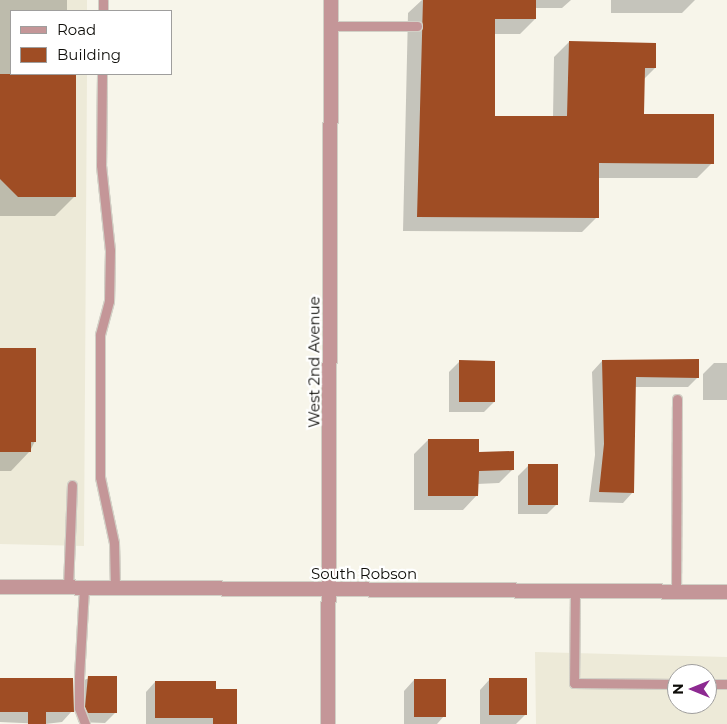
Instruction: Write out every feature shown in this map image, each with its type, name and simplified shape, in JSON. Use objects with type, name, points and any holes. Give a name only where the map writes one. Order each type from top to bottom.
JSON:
[{"type":"street","name":"West 2nd Avenue","points":[[328,724],[331,0]]},
{"type":"street","name":"South Robson","points":[[0,587],[727,592]]},
{"type":"lane","points":[[331,26],[417,26]]},
{"type":"lane","points":[[102,75],[101,165],[110,250],[109,302],[100,335],[100,477],[114,543],[115,588]]},
{"type":"lane","points":[[676,592],[677,399]]},
{"type":"lane","points":[[68,588],[72,485]]},
{"type":"lane","points":[[84,588],[79,708],[86,724]]},
{"type":"lane","points":[[575,591],[574,683],[667,684]]},
{"type":"shaded area","points":[[0,0],[87,0],[87,10],[10,10],[10,75],[87,75],[84,546],[0,544]]},
{"type":"shaded area","points":[[535,652],[727,657],[727,724],[536,724]]},
{"type":"building","points":[[423,0],[536,0],[536,19],[495,19],[495,116],[567,116],[569,41],[656,43],[656,68],[645,68],[644,114],[714,114],[714,164],[599,163],[599,218],[417,217]]},
{"type":"building","points":[[0,74],[76,75],[76,197],[18,197],[0,179]]},
{"type":"building","points":[[0,348],[36,348],[36,442],[31,442],[31,452],[0,452]]},
{"type":"building","points":[[699,359],[699,378],[636,377],[634,493],[599,492],[604,444],[602,360]]},
{"type":"building","points":[[459,360],[495,361],[495,402],[459,402]]},
{"type":"building","points":[[428,439],[479,439],[479,452],[514,451],[514,470],[479,471],[478,496],[428,496]]},
{"type":"building","points":[[528,464],[558,464],[558,505],[528,505]]},
{"type":"building","points":[[88,676],[117,676],[117,713],[88,713],[85,707]]},
{"type":"building","points":[[0,678],[73,678],[74,712],[46,712],[46,724],[28,724],[28,712],[0,712]]},
{"type":"building","points":[[489,678],[527,678],[527,715],[489,715]]},
{"type":"building","points":[[414,679],[446,679],[446,717],[414,717]]},
{"type":"building","points":[[155,681],[216,681],[216,689],[237,689],[237,724],[213,724],[213,718],[155,718]]}]
